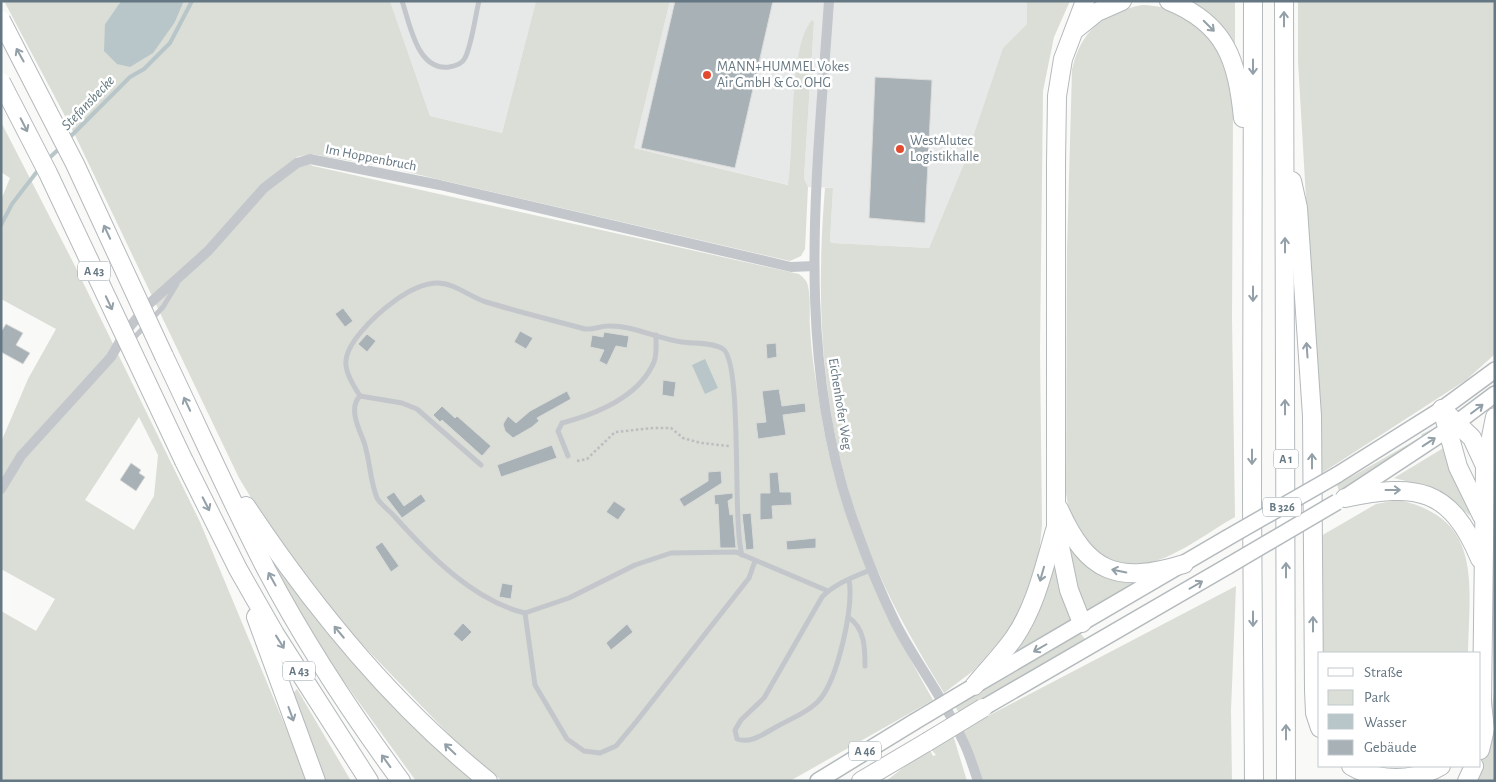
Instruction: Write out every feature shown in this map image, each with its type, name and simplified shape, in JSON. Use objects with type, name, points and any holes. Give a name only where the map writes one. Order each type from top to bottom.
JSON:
[{"type":"highway","points":[[1082,623],[1069,590],[1056,527],[1057,96],[1063,59],[1085,1]]},
{"type":"highway","points":[[1071,36],[1097,12],[1122,1]]},
{"type":"highway","points":[[1169,1],[1192,10],[1212,28],[1233,61],[1240,92],[1252,210]]},
{"type":"highway","points":[[1253,1],[1254,781]]},
{"type":"highway","name":"A 1","points":[[1284,1],[1286,781]]},
{"type":"highway","name":"A 43","points":[[1,20],[75,164],[266,568],[313,652],[400,781]]},
{"type":"highway","name":"A 43","points":[[1,82],[48,173],[184,461],[238,569],[275,634],[369,781]]},
{"type":"highway","points":[[1284,137],[1298,208],[1312,416],[1314,690],[1315,713],[1318,722]]},
{"type":"highway","points":[[1442,410],[1453,426],[1476,443],[1485,467]]},
{"type":"highway","points":[[1481,746],[1485,729],[1481,705],[1485,467],[1495,417]]},
{"type":"highway","points":[[1453,426],[1458,467],[1484,520]]},
{"type":"highway","points":[[208,448],[257,523],[334,626],[386,687],[462,760],[488,781]]},
{"type":"highway","points":[[1341,500],[1390,489],[1417,492],[1431,498],[1450,510],[1464,525],[1482,564]]},
{"type":"highway","points":[[1056,502],[1068,530],[1082,550],[1096,563],[1115,571],[1138,574],[1184,564]]},
{"type":"highway","points":[[973,687],[1009,644],[1028,613],[1038,588],[1056,527]]},
{"type":"highway","points":[[238,569],[316,781]]},
{"type":"highway","name":"A 46","points":[[861,781],[984,708]]},
{"type":"highway","points":[[878,781],[901,756]]},
{"type":"highway","points":[[1353,767],[1374,777],[1394,781],[1422,775],[1439,767]]},
{"type":"highway","points":[[1466,781],[1473,767]]},
{"type":"main road","name":"B 326","points":[[973,687],[1337,475],[1442,410],[1495,370]]},
{"type":"main road","name":"B 326","points":[[984,708],[1341,500],[1453,426],[1495,394]]},
{"type":"main road","points":[[1082,623],[1092,635],[1100,640]]},
{"type":"main road","name":"A 46","points":[[818,781],[973,687]]},
{"type":"street","name":"Eichenhofer Weg","points":[[829,1],[814,266],[819,365],[832,448],[856,529],[872,569],[896,623],[962,738],[978,781]]},
{"type":"street","name":"Im Hoppenbruch","points":[[1,489],[21,456],[111,357],[126,332],[149,304],[208,251],[264,188],[298,163],[310,159],[440,185],[791,266],[814,266]]},
{"type":"lane","points":[[402,1],[421,55],[432,64],[444,68],[456,66],[465,59],[479,1]]},
{"type":"lane","points":[[481,465],[417,409],[402,403],[360,396],[346,373],[344,361],[348,351],[357,337],[383,309],[395,300],[429,284],[445,284],[485,301],[586,329],[592,330],[607,325],[724,350],[731,366],[734,386],[738,543],[742,555]]},
{"type":"lane","points":[[568,456],[558,431],[562,423],[610,405],[642,380],[654,362],[656,335]]},
{"type":"lane","points":[[360,396],[356,400],[354,410],[369,456],[378,499],[452,573],[486,598],[525,613],[569,598],[613,575],[662,555],[724,551],[742,555],[828,590]]},
{"type":"lane","points":[[525,613],[535,685],[567,739],[584,751],[600,752],[616,746],[672,677],[749,578],[755,561]]},
{"type":"lane","points":[[849,580],[852,598],[848,618],[834,674],[820,699],[759,737],[745,742],[737,738],[735,730],[741,720],[764,698],[816,605],[828,590],[872,569]]},
{"type":"lane","points":[[848,618],[854,621],[863,636],[865,666]]},
{"type":"path","points":[[578,461],[587,459],[615,432],[654,428],[671,428],[683,438],[701,443],[736,446]]},
{"type":"shaded area","points":[[390,1],[536,1],[502,133],[430,116]]},
{"type":"shaded area","points":[[670,1],[1027,1],[1027,24],[1003,49],[963,166],[929,248],[832,243],[830,241],[833,188],[808,187],[804,178],[814,22],[799,55],[789,185],[634,148]]},
{"type":"green space","points":[[4,1],[121,1],[105,24],[163,36],[175,22],[184,1],[390,1],[430,116],[502,133],[536,1],[670,1],[634,148],[788,185],[799,52],[804,33],[812,20],[814,22],[804,178],[808,187],[805,249],[801,256],[790,261],[390,168],[312,154],[296,157],[313,166],[801,275],[807,283],[809,291],[812,355],[826,440],[847,518],[877,592],[913,665],[933,700],[790,781],[502,781],[464,750],[330,611],[276,539],[239,478],[74,133]]},
{"type":"green space","points":[[1027,1],[1070,1],[1054,37],[1043,91],[1040,350],[1042,525],[1039,554],[1016,623],[973,671],[944,693],[883,583],[858,521],[844,474],[826,380],[822,333],[821,285],[825,188],[833,188],[830,241],[832,243],[929,248],[963,166],[1003,48],[1027,24]]},
{"type":"green space","points":[[1190,1],[1235,1],[1235,49]]},
{"type":"green space","points":[[1298,1],[1495,1],[1495,354],[1466,380],[1322,473],[1298,61]]},
{"type":"green space","points":[[1142,5],[1164,8],[1183,15],[1198,26],[1210,39],[1219,55],[1230,93],[1233,114],[1232,319],[1235,517],[1183,549],[1164,558],[1145,564],[1126,565],[1109,560],[1092,547],[1076,530],[1070,517],[1066,494],[1067,251],[1072,70],[1081,44],[1096,26],[1116,13]]},
{"type":"green space","points":[[1,122],[75,266],[200,522],[308,781],[1,781],[1,611],[36,631],[55,599],[1,569],[1,442],[28,379],[56,329],[1,299],[1,200],[10,178],[1,172]],"holes":[[[139,417],[158,455],[154,496],[134,530],[85,500]]]},
{"type":"green space","points":[[1437,427],[1439,430],[1339,491],[1337,485]]},
{"type":"green space","points":[[1495,443],[1495,781],[1473,781],[1479,767],[1481,767],[1485,751],[1494,692],[1492,497]]},
{"type":"green space","points":[[1445,447],[1467,500],[1470,516],[1449,497],[1433,488],[1394,478]]},
{"type":"green space","points":[[1398,500],[1426,509],[1445,522],[1458,538],[1466,557],[1469,579],[1468,652],[1323,652],[1321,536],[1376,504]]},
{"type":"green space","points":[[1066,537],[1139,581],[1083,613]]},
{"type":"green space","points":[[262,541],[326,632],[418,731],[473,781],[416,781],[316,643],[287,592]]},
{"type":"green space","points":[[1054,551],[1075,618],[1013,655],[1012,653]]},
{"type":"green space","points":[[1236,586],[1231,710],[1232,781],[983,781],[963,729]]},
{"type":"green space","points":[[1080,633],[1085,639],[1083,642],[959,713],[955,706]]},
{"type":"green space","points":[[297,689],[351,781],[321,781],[291,696]]},
{"type":"green space","points":[[953,735],[967,781],[886,781],[929,748],[933,756],[936,755],[931,749]]},
{"type":"water","points":[[121,1],[184,1],[175,22],[153,53],[130,67],[117,64],[104,51],[105,24]]},
{"type":"water","points":[[705,359],[718,388],[705,394],[692,365]]},
{"type":"building","name":"MANN+HUMMEL Vokes Air GmbH & Co. OHG","points":[[675,1],[773,1],[735,168],[641,148]]},
{"type":"building","name":"WestAlutec Logistikhalle","points":[[875,77],[932,80],[925,223],[869,218]]},
{"type":"building","points":[[343,308],[353,321],[345,327],[335,314]]},
{"type":"building","points":[[6,324],[23,333],[16,345],[30,353],[23,364],[1,352],[1,332]]},
{"type":"building","points":[[520,331],[533,338],[526,349],[514,342]]},
{"type":"building","points":[[604,332],[629,336],[627,348],[616,346],[607,365],[599,361],[604,350],[590,347],[592,335],[603,337]]},
{"type":"building","points":[[367,334],[376,341],[367,352],[358,344]]},
{"type":"building","points":[[776,343],[777,357],[767,359],[766,344]]},
{"type":"building","points":[[663,380],[676,382],[674,397],[662,395]]},
{"type":"building","points":[[779,389],[782,406],[805,403],[806,412],[783,415],[786,435],[758,439],[756,423],[766,422],[762,391]]},
{"type":"building","points":[[567,391],[571,399],[537,418],[539,421],[532,427],[513,438],[505,431],[503,424],[508,416],[516,423],[530,411]]},
{"type":"building","points":[[442,406],[455,418],[457,416],[491,446],[482,456],[442,420],[440,422],[433,415]]},
{"type":"building","points":[[552,445],[557,458],[501,477],[497,465]]},
{"type":"building","points":[[131,463],[141,470],[139,473],[145,477],[136,491],[120,480]]},
{"type":"building","points":[[721,471],[722,483],[684,507],[679,499],[708,481],[708,472]]},
{"type":"building","points":[[778,472],[780,492],[791,492],[792,505],[772,506],[773,519],[760,520],[760,493],[770,493],[769,473]]},
{"type":"building","points":[[394,492],[404,506],[421,494],[426,501],[402,518],[386,497]]},
{"type":"building","points":[[733,493],[733,498],[728,501],[730,515],[733,514],[736,548],[720,548],[718,504],[715,505],[714,495]]},
{"type":"building","points":[[614,501],[626,509],[618,520],[606,512]]},
{"type":"building","points":[[751,513],[754,549],[746,550],[742,514]]},
{"type":"building","points":[[816,538],[816,548],[787,550],[786,541]]},
{"type":"building","points":[[382,542],[399,566],[391,572],[375,547]]},
{"type":"building","points":[[502,583],[513,585],[511,599],[499,597]]},
{"type":"building","points":[[463,623],[472,632],[462,642],[453,634]]},
{"type":"building","points":[[627,624],[633,632],[611,650],[606,643]]},
{"type":"waterway","name":"Stefansbecke","points":[[68,139],[130,77],[144,69],[170,43],[192,1]]},
{"type":"waterway","name":"Stefansbecke","points":[[47,160],[60,148]]},
{"type":"waterway","name":"Stefansbecke","points":[[1,225],[12,204],[39,169]]},
{"type":"place","name":"MANN+HUMMEL Vokes Air GmbH & Co. OHG","points":[[707,75]]},
{"type":"place","name":"WestAlutec Logistikhalle","points":[[900,149]]}]
